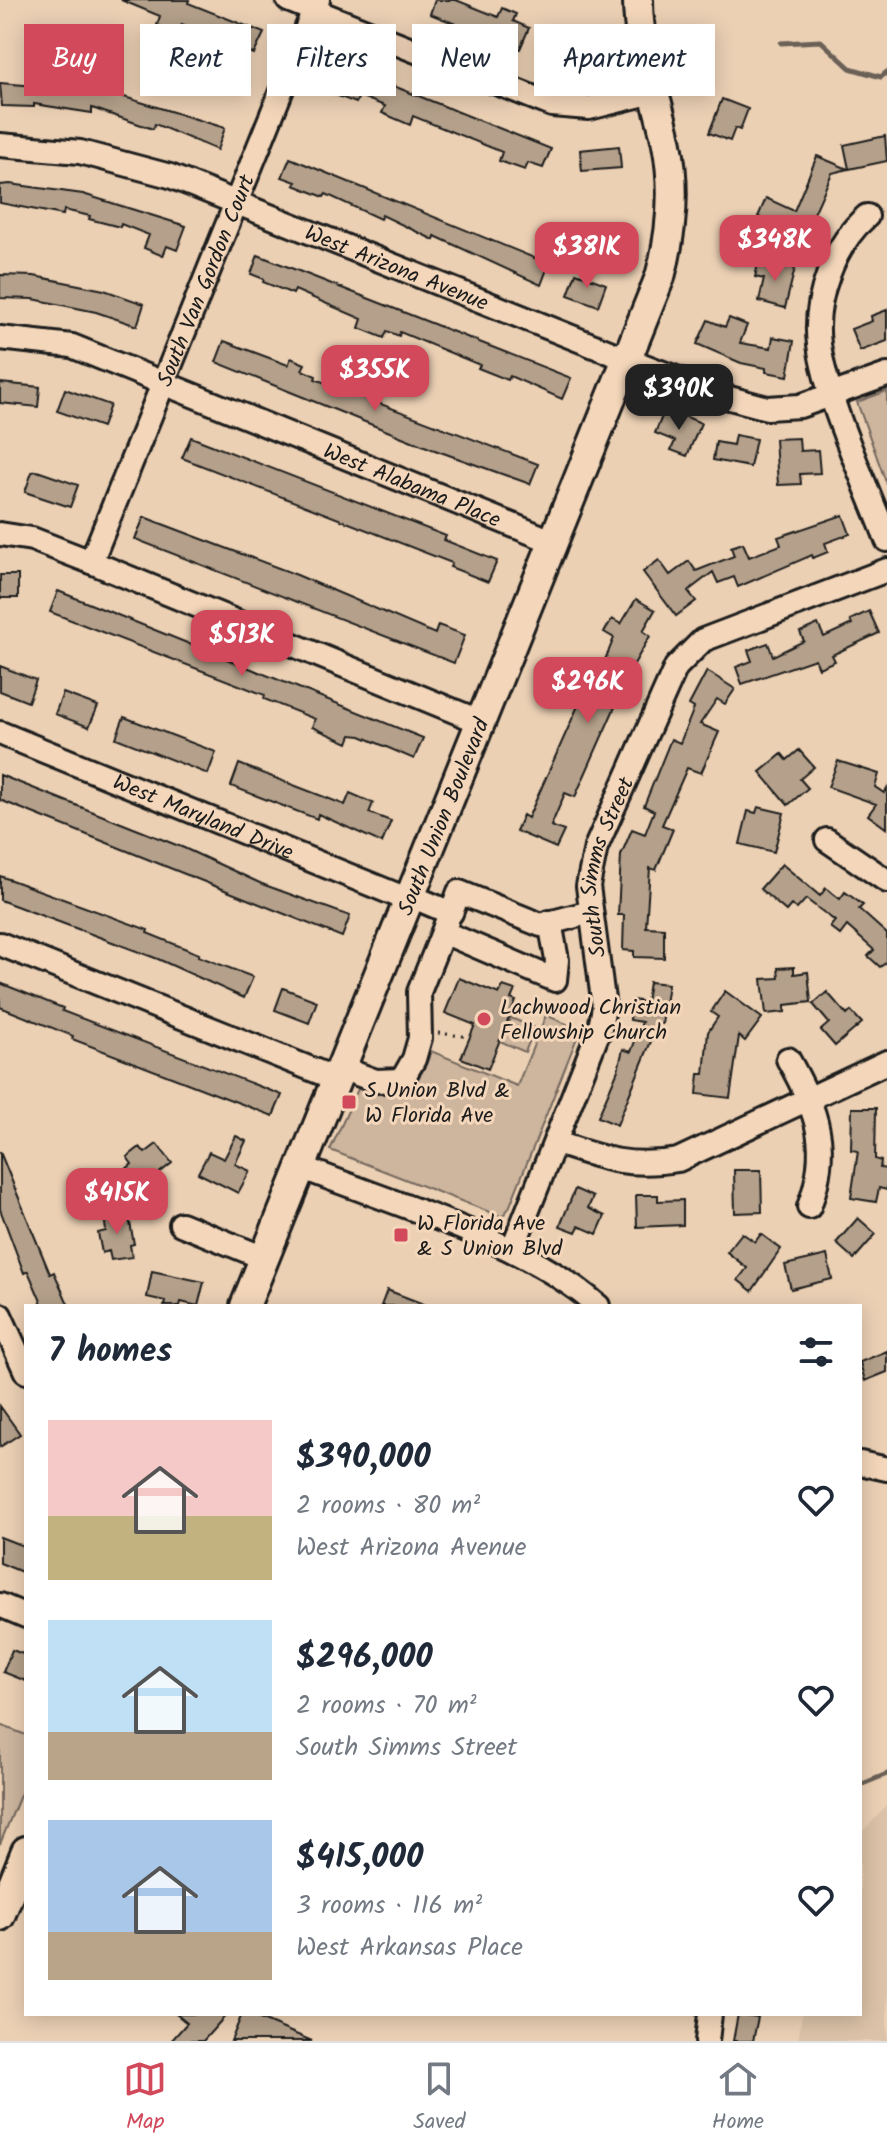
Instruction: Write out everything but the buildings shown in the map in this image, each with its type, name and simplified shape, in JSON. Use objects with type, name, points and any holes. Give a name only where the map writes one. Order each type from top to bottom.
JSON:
[{"type":"main road","name":"South Union Boulevard","points":[[638,0],[640,24]]},
{"type":"main road","name":"South Union Boulevard","points":[[246,1304],[660,277],[672,219],[670,164],[654,96]]},
{"type":"main road","points":[[0,1916],[24,1856]]},
{"type":"street","points":[[288,0],[316,5],[552,105],[589,108],[637,96]]},
{"type":"street","name":"South Van Gordon Court","points":[[91,562],[316,5]]},
{"type":"street","name":"West Arizona Avenue","points":[[0,145],[109,158],[170,176],[629,360],[726,397],[767,408],[800,406],[887,375]]},
{"type":"street","points":[[867,216],[843,243],[819,308],[819,345],[833,394],[887,540]]},
{"type":"street","name":"West Alabama Place","points":[[0,338],[72,346],[554,542]]},
{"type":"street","points":[[0,534],[32,539],[91,562],[481,722]]},
{"type":"street","name":"South Simms Street","points":[[512,1250],[557,1143],[600,1028],[604,1007],[588,886],[596,847],[676,667],[703,640],[887,570]]},
{"type":"street","name":"West Maryland Drive","points":[[0,733],[410,898],[447,923],[555,980],[557,960],[550,922]]},
{"type":"street","points":[[827,840],[887,881]]},
{"type":"street","points":[[0,944],[339,1074],[376,1081],[402,1080],[414,1059],[419,1030],[419,992],[459,892],[541,925],[591,912]]},
{"type":"street","points":[[788,1059],[809,1097],[817,1121],[822,1158],[809,1207]]},
{"type":"street","points":[[557,1143],[611,1162],[644,1165],[678,1160],[887,1062]]},
{"type":"street","points":[[301,1167],[512,1250],[580,1290],[596,1304]]},
{"type":"street","points":[[181,1224],[264,1258]]},
{"type":"street","points":[[0,1315],[24,1368]]},
{"type":"street","points":[[862,1463],[887,1469]]},
{"type":"street","points":[[0,1605],[24,1615]]},
{"type":"street","points":[[707,2041],[710,2016]]},
{"type":"path","points":[[419,1030],[469,1037]]},
{"type":"shaded area","points":[[887,391],[887,485],[857,402]]},
{"type":"shaded area","points":[[546,1015],[580,1030],[509,1208],[502,1217],[330,1150],[358,1089],[384,1092],[405,1088],[420,1075],[431,1051],[517,1086]]},
{"type":"shaded area","points":[[511,1018],[535,1028],[525,1052],[502,1042]]},
{"type":"shaded area","points":[[0,1725],[24,1734],[24,1786],[0,1844]]},
{"type":"shaded area","points":[[887,1806],[887,2041],[798,2041],[802,2016],[862,2016],[862,1832]]},
{"type":"waterway","points":[[781,43],[821,41],[850,68],[881,77],[887,72]]},
{"type":"waterway","points":[[862,1784],[887,1774]]},
{"type":"place","name":"Lachwood Christian Fellowship Church","points":[[484,1019]]},
{"type":"place","name":"S Union Blvd & W Florida Ave","points":[[349,1102]]},
{"type":"place","name":"W Florida Ave & S Union Blvd","points":[[401,1235]]}]
